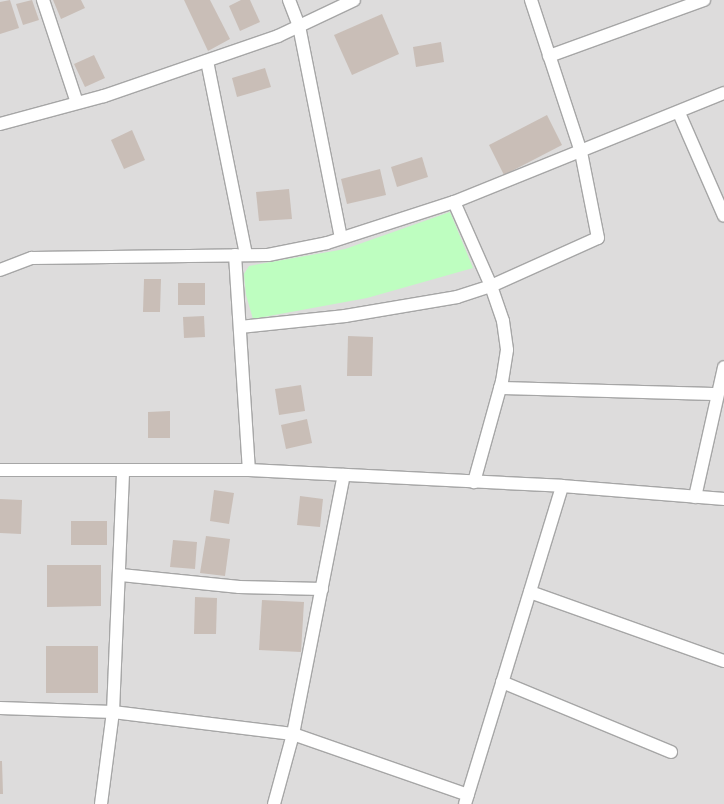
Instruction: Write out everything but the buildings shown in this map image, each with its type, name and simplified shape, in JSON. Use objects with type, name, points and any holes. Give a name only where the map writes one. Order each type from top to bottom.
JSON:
[{"type":"street","points":[[43,0],[77,103]]},
{"type":"street","points":[[288,0],[299,26],[341,238]]},
{"type":"street","points":[[0,124],[77,103],[207,61],[299,26],[354,0]]},
{"type":"street","points":[[240,327],[345,316],[457,297],[491,286],[598,238],[581,152],[531,0]]},
{"type":"street","points":[[550,56],[704,0]]},
{"type":"street","points":[[207,61],[240,255],[240,327],[249,470]]},
{"type":"street","points":[[0,270],[32,258],[268,254],[341,238],[454,202],[680,113],[724,92]]},
{"type":"street","points":[[680,113],[724,216]]},
{"type":"street","points":[[454,202],[491,286],[503,321],[507,350],[500,388],[474,482]]},
{"type":"street","points":[[695,497],[716,394],[724,368]]},
{"type":"street","points":[[500,388],[716,394]]},
{"type":"street","points":[[0,470],[249,470],[562,486],[724,499]]},
{"type":"street","points":[[101,804],[113,712],[121,575],[123,470]]},
{"type":"street","points":[[274,804],[293,734],[344,475]]},
{"type":"street","points":[[0,708],[113,712],[293,734],[467,800],[562,486]]},
{"type":"street","points":[[121,575],[239,587],[322,589]]},
{"type":"street","points":[[530,592],[647,636],[724,661]]},
{"type":"street","points":[[502,682],[671,752]]},
{"type":"shaded area","points":[[0,0],[724,0],[724,804],[0,804]]},
{"type":"green space","points":[[450,212],[473,268],[367,298],[253,319],[246,295],[244,274],[249,266],[345,249]]}]
